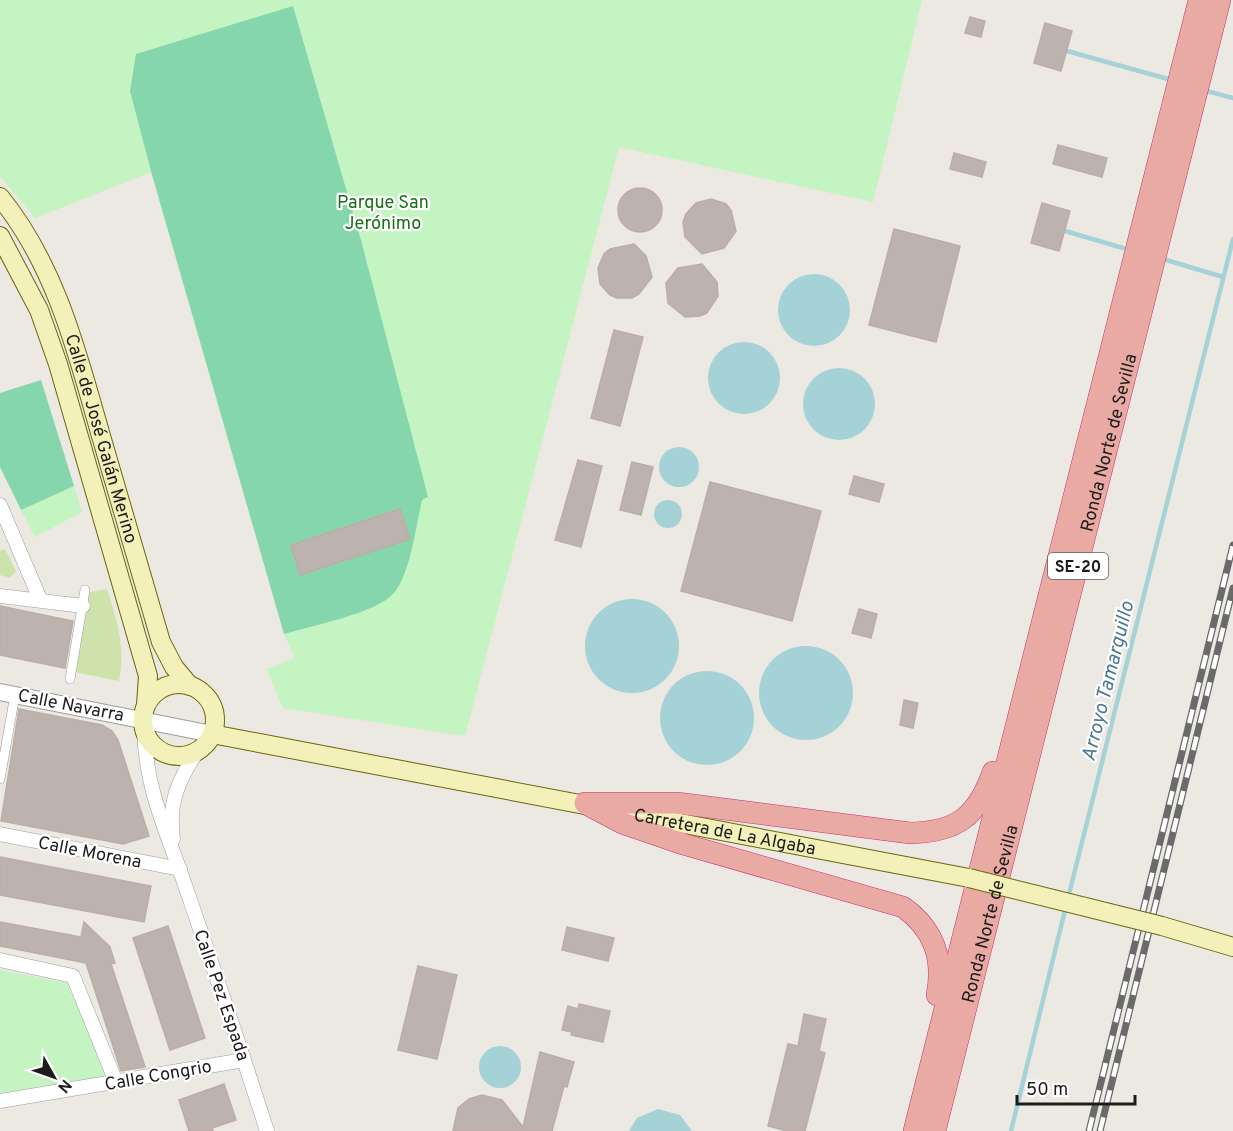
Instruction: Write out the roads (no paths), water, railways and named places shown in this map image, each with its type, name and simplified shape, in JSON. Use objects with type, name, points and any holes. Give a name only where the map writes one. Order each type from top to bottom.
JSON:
[{"type":"highway","name":"Ronda Norte de Sevilla","points":[[913,1131],[1199,0]]},
{"type":"highway","name":"Ronda Norte de Sevilla","points":[[935,1131],[1220,0]]},
{"type":"highway","points":[[585,803],[677,803],[910,834],[950,829],[972,812],[987,789],[1046,612]]},
{"type":"highway","points":[[585,803],[622,823],[684,844],[888,900],[920,919],[936,946],[941,974],[913,1131]]},
{"type":"main road","name":"Calle de José Galán Merino","points":[[0,197],[32,243],[54,285],[76,348],[161,642],[174,667],[190,686],[205,696],[230,726],[262,742]]},
{"type":"main road","name":"Calle de José Galán Merino","points":[[0,236],[39,310],[58,364],[148,676],[144,718]]},
{"type":"main road","points":[[190,686],[175,684],[161,689],[144,718],[153,747],[179,757],[197,752],[212,734],[215,716],[212,705]]},
{"type":"main road","name":"Carretera de La Algaba","points":[[212,734],[585,803],[969,878],[1162,926],[1233,947]]},
{"type":"street","points":[[0,505],[40,599]]},
{"type":"street","points":[[70,679],[85,590]]},
{"type":"street","points":[[0,596],[40,599],[83,606]]},
{"type":"street","name":"Calle Navarra","points":[[8,693],[144,718],[212,734]]},
{"type":"street","points":[[0,779],[8,693]]},
{"type":"street","name":"Calle Pez Espada","points":[[144,718],[145,762],[151,793],[178,864],[267,1131]]},
{"type":"street","name":"Calle Pez Espada","points":[[178,864],[170,812],[183,773],[197,752]]},
{"type":"street","name":"Calle Morena","points":[[0,834],[178,864]]},
{"type":"street","points":[[0,960],[73,976],[116,1082]]},
{"type":"street","name":"Calle Congrio","points":[[0,1101],[244,1060]]},
{"type":"water","points":[[814,274],[828,277],[840,284],[847,296],[850,310],[847,324],[840,336],[828,343],[814,346],[800,343],[788,336],[781,324],[778,310],[781,296],[788,284],[800,277]]},
{"type":"water","points":[[744,342],[758,345],[770,352],[777,364],[780,378],[777,392],[770,404],[758,411],[744,414],[730,411],[718,404],[711,392],[708,378],[711,364],[718,352],[730,345]]},
{"type":"water","points":[[839,368],[853,371],[865,378],[872,390],[875,404],[872,418],[865,430],[853,437],[839,440],[825,437],[813,430],[806,418],[803,404],[806,390],[813,378],[825,371]]},
{"type":"water","points":[[679,447],[687,448],[693,453],[698,459],[698,475],[693,481],[687,486],[679,487],[671,486],[665,481],[660,475],[659,467],[660,459],[665,453],[671,448]]},
{"type":"water","points":[[668,500],[678,504],[682,514],[678,524],[668,528],[658,524],[654,514],[658,504]]},
{"type":"water","points":[[632,599],[650,602],[665,613],[676,628],[679,646],[676,664],[665,679],[650,690],[632,693],[614,690],[599,679],[588,664],[585,646],[588,628],[599,613],[614,602]]},
{"type":"water","points":[[806,646],[824,649],[839,660],[850,675],[853,693],[850,711],[839,726],[824,737],[806,740],[788,737],[773,726],[762,711],[759,693],[762,675],[773,660],[788,649]]},
{"type":"water","points":[[707,671],[725,674],[740,685],[751,700],[754,718],[751,736],[740,751],[725,762],[707,765],[689,762],[674,751],[663,736],[660,718],[663,700],[674,685],[689,674]]},
{"type":"water","points":[[500,1046],[508,1047],[515,1052],[520,1059],[520,1075],[515,1082],[508,1087],[500,1088],[492,1087],[485,1082],[480,1075],[479,1067],[480,1059],[485,1052],[492,1047]]},
{"type":"water","points":[[658,1109],[680,1115],[692,1131],[629,1131],[637,1118]]},
{"type":"waterway","points":[[1067,51],[1168,79]]},
{"type":"waterway","points":[[1207,91],[1233,98]]},
{"type":"waterway","points":[[1065,231],[1123,248]]},
{"type":"waterway","name":"Arroyo Tamarguillo","points":[[1068,898],[1233,239]]},
{"type":"waterway","points":[[1163,259],[1223,277]]},
{"type":"waterway","name":"Arroyo Tamarguillo","points":[[1011,1131],[1066,906]]},
{"type":"railway","points":[[1089,1131],[1233,545]]},
{"type":"railway","points":[[1100,1131],[1233,588]]},
{"type":"park label","name":"Parque San Jerónimo","points":[[383,212]]}]
